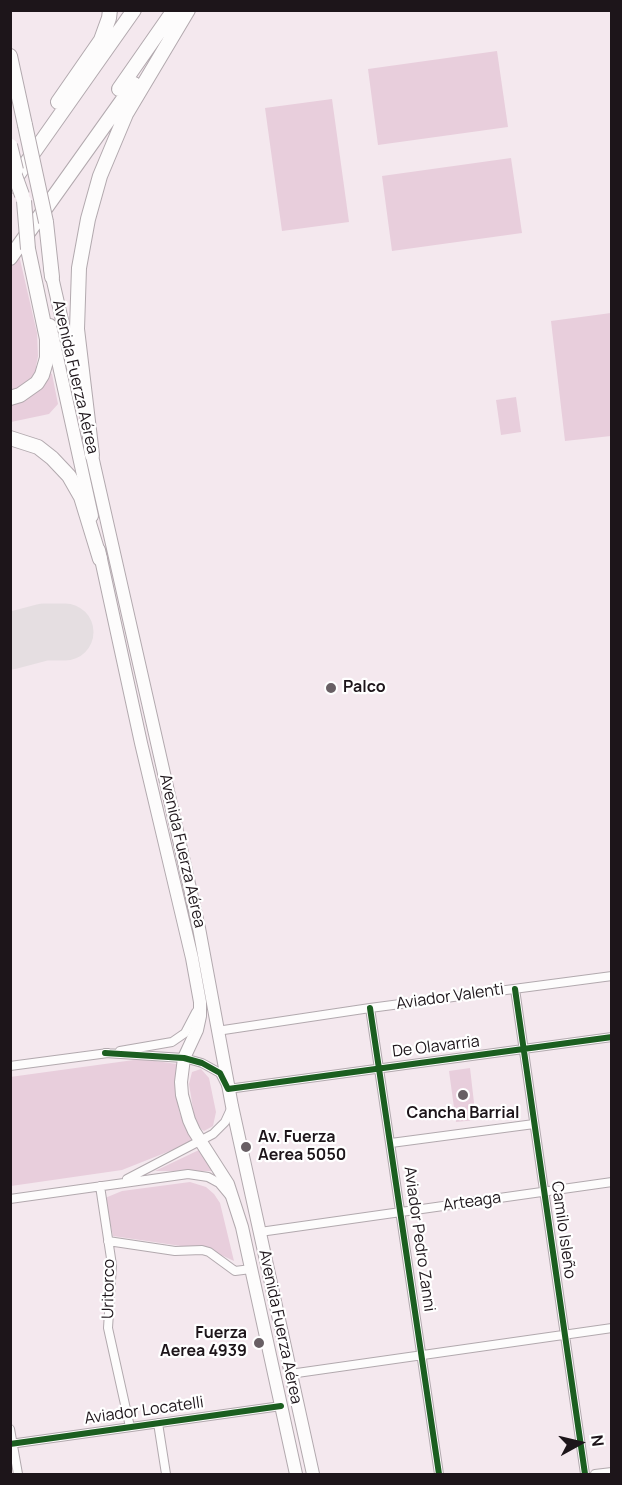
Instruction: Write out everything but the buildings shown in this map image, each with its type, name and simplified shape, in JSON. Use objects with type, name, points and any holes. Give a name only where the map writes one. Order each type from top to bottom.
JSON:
[{"type":"highway","points":[[10,186],[16,171],[54,108],[101,40],[110,10]]},
{"type":"highway","points":[[16,171],[134,10]]},
{"type":"highway","points":[[10,243],[174,10]]},
{"type":"highway","points":[[10,258],[188,10]]},
{"type":"highway","points":[[92,455],[77,329],[79,268],[88,219],[100,176],[126,114],[188,10]]},
{"type":"highway","points":[[10,56],[52,277]]},
{"type":"highway","points":[[10,398],[20,395],[37,383],[47,358],[47,339],[23,198],[16,171]]},
{"type":"highway","points":[[10,438],[38,447],[69,476],[84,505],[100,558]]},
{"type":"main road","points":[[10,87],[23,129]]},
{"type":"main road","points":[[11,144],[23,198]]},
{"type":"main road","name":"Avenida Fuerza Aérea","points":[[30,246],[86,484],[100,558],[190,949],[200,1002],[198,1023],[184,1058],[182,1095],[189,1120],[200,1142],[223,1176],[234,1201],[296,1474]]},
{"type":"main road","name":"Avenida Fuerza Aérea","points":[[52,277],[199,928],[228,1089],[313,1474]]},
{"type":"main road","points":[[137,725],[153,721]]},
{"type":"street","name":"Aviador Valenti","points":[[217,1031],[612,976]]},
{"type":"street","name":"Camilo Isleño","points":[[515,989],[585,1474]]},
{"type":"street","points":[[10,1066],[161,1044],[179,1038],[189,1027],[200,1002]]},
{"type":"street","name":"Aviador Pedro Zanni","points":[[370,1008],[439,1474]]},
{"type":"street","name":"De Olavarria","points":[[228,1089],[612,1037]]},
{"type":"street","points":[[105,1053],[184,1058],[202,1063],[215,1069],[224,1078],[228,1089]]},
{"type":"street","points":[[120,1183],[200,1142],[222,1126],[232,1106]]},
{"type":"street","points":[[391,1143],[534,1124]]},
{"type":"street","points":[[10,1199],[178,1174],[197,1174],[208,1177],[219,1184],[234,1201]]},
{"type":"street","name":"Arteaga","points":[[260,1232],[612,1182]]},
{"type":"street","name":"Uritorco","points":[[100,1186],[112,1273],[108,1303],[108,1328],[130,1427]]},
{"type":"street","points":[[108,1241],[175,1251],[202,1250],[209,1252],[235,1271],[251,1269]]},
{"type":"street","points":[[290,1374],[612,1328]]},
{"type":"street","name":"Aviador Locatelli","points":[[12,1444],[281,1406]]},
{"type":"street","points":[[158,1423],[166,1474]]},
{"type":"street","points":[[10,1429],[18,1474]]},
{"type":"street","points":[[595,1474],[612,1472]]},
{"type":"shaded area","points":[[497,51],[508,127],[378,145],[368,69]]},
{"type":"shaded area","points":[[332,99],[349,222],[282,231],[265,108]]},
{"type":"shaded area","points":[[511,158],[522,233],[392,251],[382,176]]},
{"type":"shaded area","points":[[19,255],[37,333],[36,366],[39,368],[30,382],[11,393],[11,268]]},
{"type":"shaded area","points":[[611,313],[611,436],[565,441],[551,321]]},
{"type":"shaded area","points":[[48,372],[52,374],[58,404],[49,414],[11,422],[10,403]]},
{"type":"shaded area","points":[[516,397],[521,432],[501,435],[496,400]]},
{"type":"shaded area","points":[[141,1059],[177,1064],[175,1080],[179,1111],[186,1129],[195,1141],[122,1170],[11,1186],[10,1077]]},
{"type":"shaded area","name":"Cancha Barrial","points":[[470,1068],[476,1120],[456,1122],[449,1071]]},
{"type":"shaded area","points":[[201,1069],[209,1078],[216,1112],[213,1126],[204,1131],[195,1121],[189,1084],[192,1072]]},
{"type":"shaded area","points":[[201,1149],[212,1171],[155,1171]]},
{"type":"shaded area","points":[[190,1182],[206,1187],[220,1203],[234,1261],[204,1247],[113,1236],[105,1198],[122,1191]]},
{"type":"runway","points":[[10,641],[44,632],[65,632]]},
{"type":"cycle path","points":[[515,989],[585,1474]]},
{"type":"cycle path","points":[[370,1008],[439,1474]]},
{"type":"cycle path","points":[[105,1053],[184,1058],[202,1063],[220,1073],[228,1089],[612,1037]]},
{"type":"cycle path","points":[[10,1444],[281,1406]]},
{"type":"place","name":"Palco","points":[[331,688]]},
{"type":"place","name":"Cancha Barrial","points":[[463,1095]]},
{"type":"place","name":"Av. Fuerza Aerea 5050","points":[[246,1147]]},
{"type":"place","name":"Fuerza Aerea 4939","points":[[259,1343]]}]
